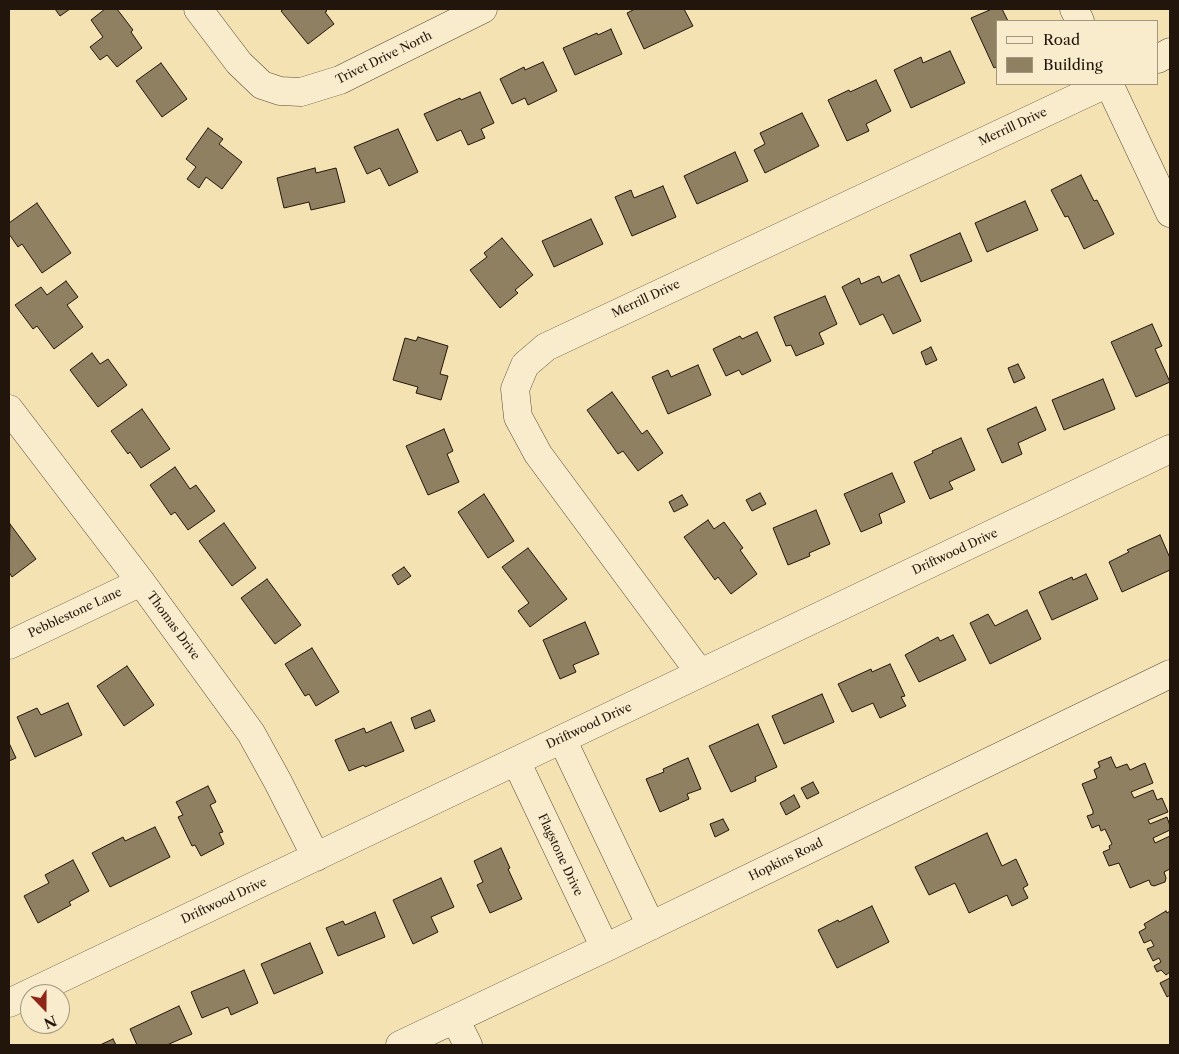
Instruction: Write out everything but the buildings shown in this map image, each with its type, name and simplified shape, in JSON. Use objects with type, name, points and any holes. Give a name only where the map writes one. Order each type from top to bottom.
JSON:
[{"type":"street","name":"Trivet Drive North","points":[[198,9],[238,64],[262,86],[280,91],[301,92],[340,80],[483,9]]},
{"type":"street","name":"Merrill Drive","points":[[700,674],[538,454],[518,417],[515,389],[525,365],[546,347],[1106,85]]},
{"type":"street","points":[[1108,85],[1170,213]]},
{"type":"street","name":"Thomas Drive","points":[[9,409],[141,582],[252,733],[316,857]]},
{"type":"street","name":"Driftwood Drive","points":[[9,1003],[1170,449]]},
{"type":"street","name":"Pebblestone Lane","points":[[9,645],[141,582]]},
{"type":"street","name":"Hopkins Road","points":[[400,1045],[651,926],[1170,674]]},
{"type":"street","points":[[562,739],[651,926]]},
{"type":"street","name":"Flagstone Drive","points":[[516,761],[604,948]]},
{"type":"street","points":[[455,1019],[468,1045]]}]
